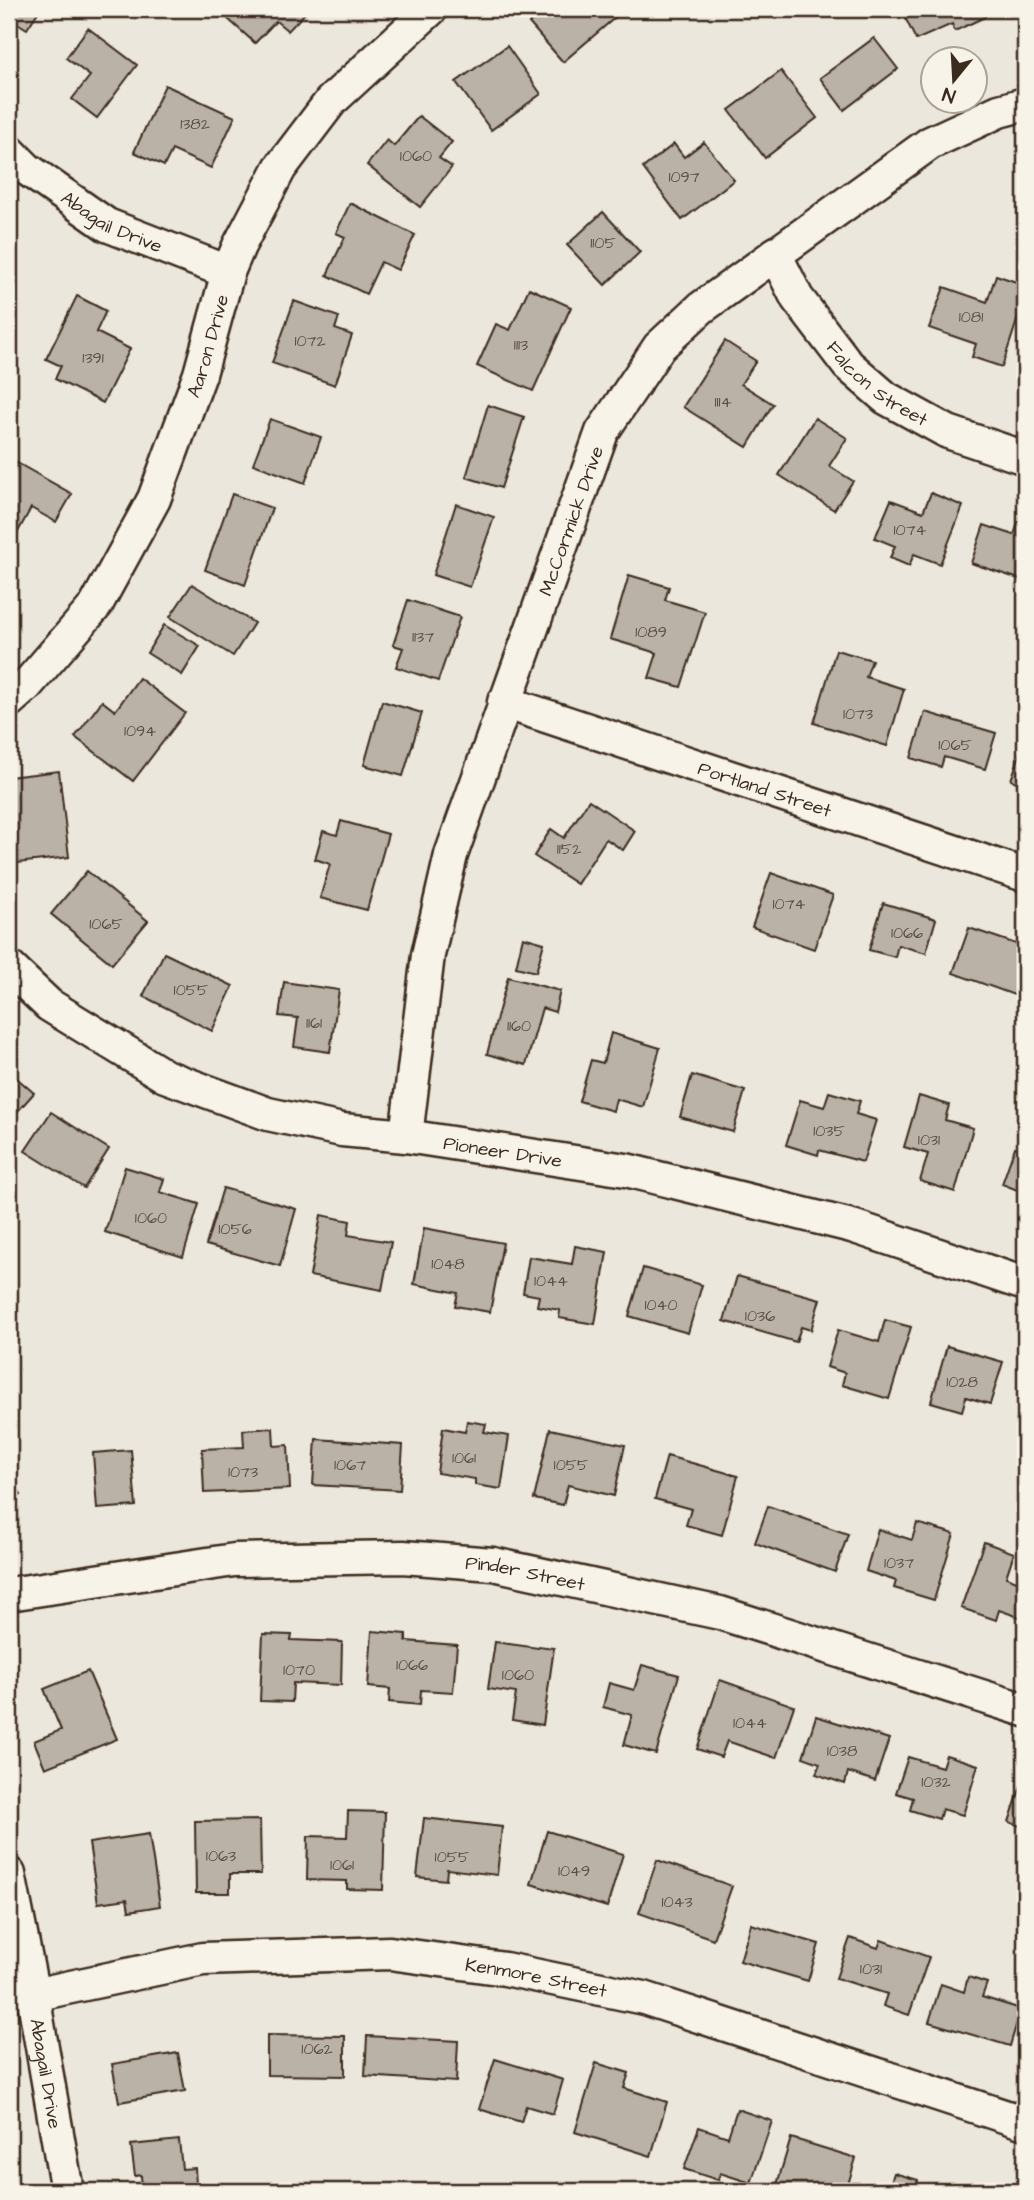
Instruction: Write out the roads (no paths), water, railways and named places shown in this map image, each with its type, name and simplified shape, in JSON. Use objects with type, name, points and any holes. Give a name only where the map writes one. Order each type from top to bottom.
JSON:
[{"type":"street","name":"Aaron Drive","points":[[9,701],[26,686],[96,605],[154,499],[200,374],[228,272],[280,168],[331,101],[431,9]]},
{"type":"street","name":"McCormick Drive","points":[[406,1136],[428,955],[451,855],[503,702],[601,432],[659,347],[701,307],[930,143],[999,111],[1025,104]]},
{"type":"street","name":"Abagail Drive","points":[[9,151],[27,169],[107,225],[228,272]]},
{"type":"street","name":"Falcon Street","points":[[775,254],[797,298],[848,365],[886,398],[948,432],[1025,458]]},
{"type":"street","name":"Portland Street","points":[[503,702],[1025,875]]},
{"type":"street","name":"Pioneer Drive","points":[[9,967],[49,1005],[164,1076],[268,1114],[342,1130],[406,1136],[639,1173],[852,1226],[1025,1283]]},
{"type":"street","name":"Pinder Street","points":[[9,1594],[234,1560],[403,1557],[493,1564],[720,1613],[1025,1710]]},
{"type":"street","name":"Abagail Drive","points":[[9,1874],[67,2191]]},
{"type":"street","name":"Kenmore Street","points":[[33,1995],[203,1959],[390,1953],[505,1969],[644,1998],[1025,2123]]}]
